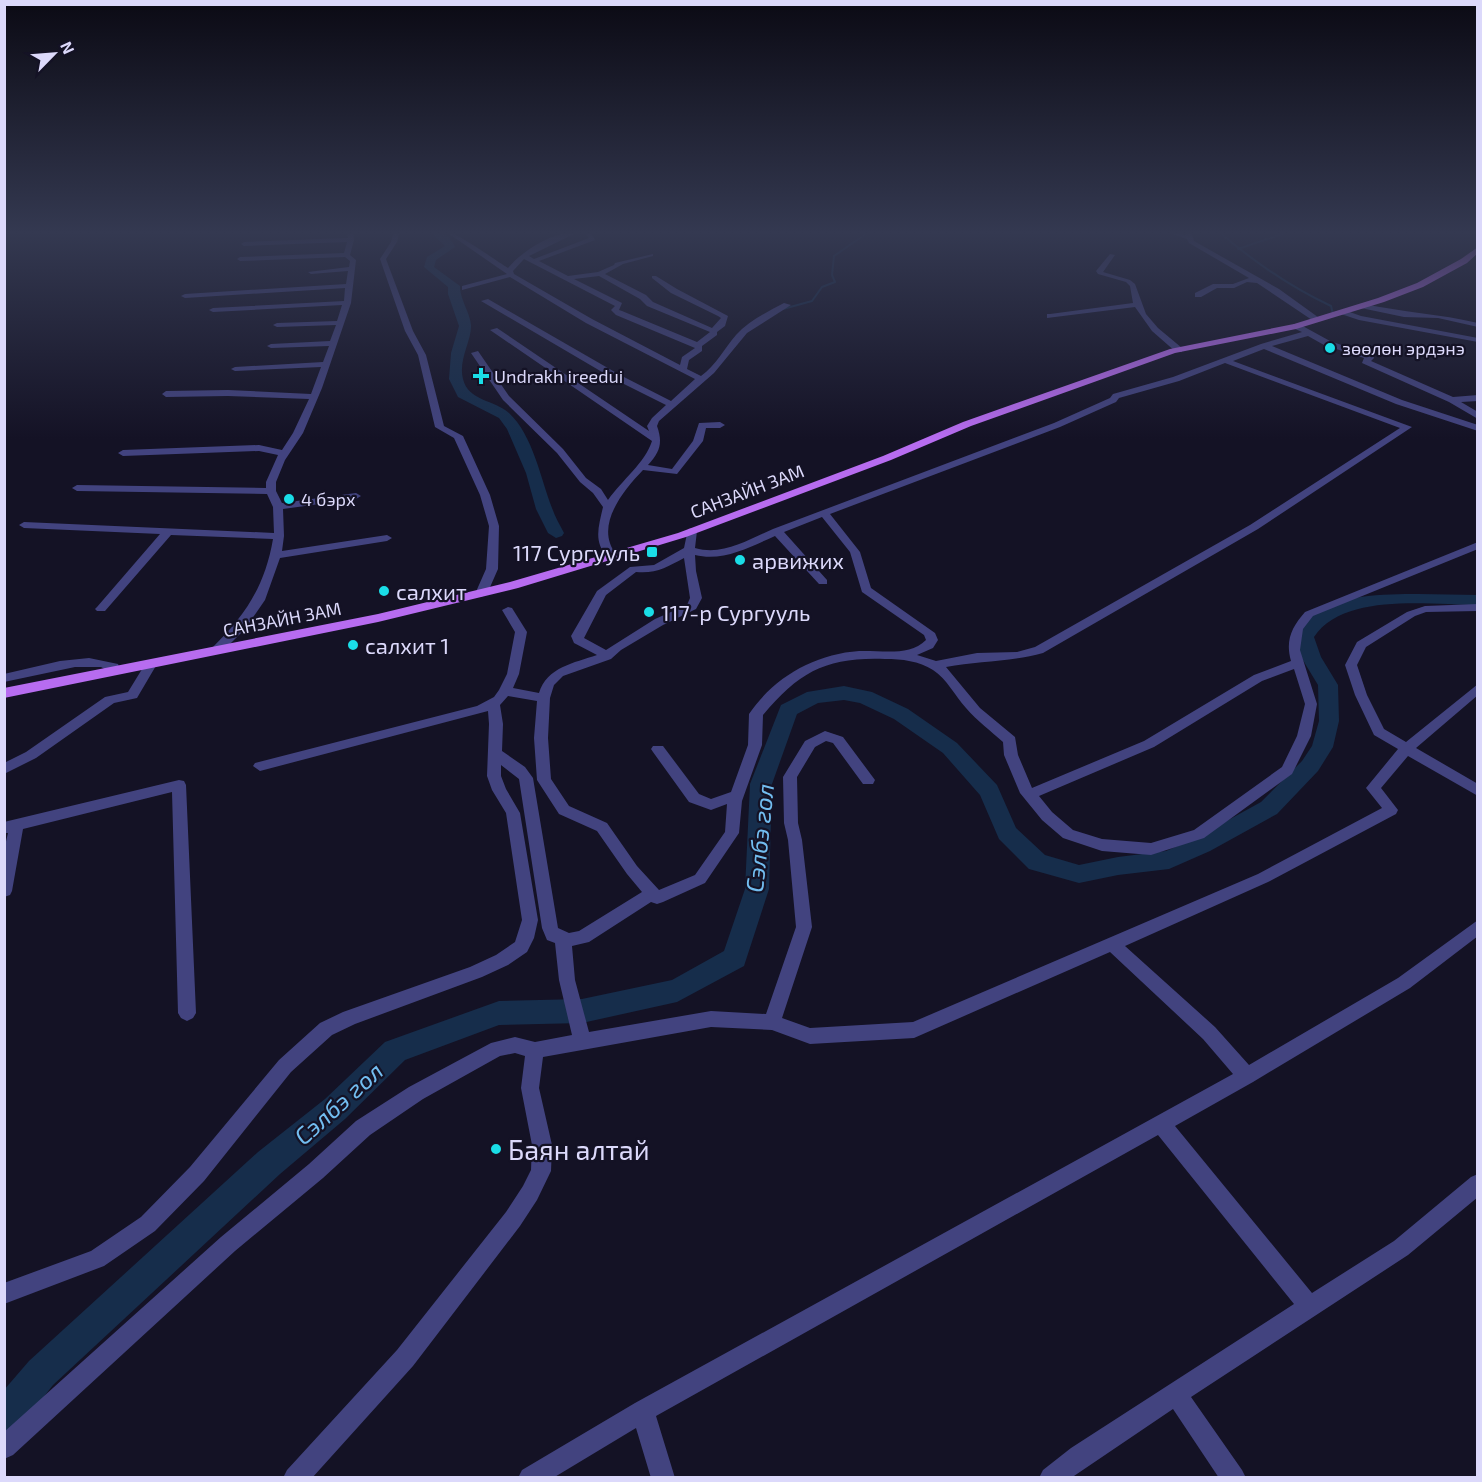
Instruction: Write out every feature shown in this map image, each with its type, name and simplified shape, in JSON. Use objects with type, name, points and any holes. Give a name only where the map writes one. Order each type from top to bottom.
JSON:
[{"type":"main road","name":"САНЗАЙН ЗАМ","points":[[4,693],[378,618],[481,594],[692,531],[887,458],[978,420],[1179,350],[1296,326],[1380,300]]},
{"type":"street","points":[[398,300],[409,331],[422,355],[440,427],[458,436],[485,495],[494,526],[492,569],[481,594]]},
{"type":"street","points":[[554,300],[588,321],[701,379]]},
{"type":"street","points":[[611,300],[620,305],[615,310],[619,313],[698,345]]},
{"type":"street","points":[[647,300],[650,304],[712,331]]},
{"type":"street","points":[[683,369],[685,359],[699,349],[698,345],[714,333],[712,331],[723,323],[724,316],[692,300]]},
{"type":"street","points":[[1136,300],[1153,330],[1179,350]]},
{"type":"street","points":[[1291,300],[1318,320]]},
{"type":"street","points":[[485,301],[617,377],[671,404]]},
{"type":"street","points":[[213,310],[347,303],[314,397],[298,434],[271,482],[278,507],[279,536],[276,555],[259,600],[241,626],[216,651]]},
{"type":"street","points":[[611,554],[605,548],[603,533],[608,507],[625,483],[652,455],[657,440],[652,426],[671,404],[714,371],[732,345],[754,322],[787,305]]},
{"type":"street","points":[[1050,316],[1137,305]]},
{"type":"street","points":[[1364,306],[1404,315],[1438,316],[1478,325]]},
{"type":"street","points":[[1344,312],[1359,318],[1478,340]]},
{"type":"street","points":[[1462,321],[1478,319]]},
{"type":"street","points":[[277,325],[340,323]]},
{"type":"street","points":[[1296,326],[1327,343],[1370,358],[1365,361],[1452,400],[1478,416]]},
{"type":"street","points":[[494,330],[657,440]]},
{"type":"street","points":[[607,656],[577,637],[600,593],[634,569],[658,568],[689,550],[710,555],[729,552],[777,531],[1065,421],[1113,400],[1116,396],[1309,333]]},
{"type":"street","points":[[271,346],[333,343]]},
{"type":"street","points":[[1264,346],[1399,402],[1478,428]]},
{"type":"street","points":[[475,353],[506,398],[560,451],[583,480],[597,491],[608,507]]},
{"type":"street","points":[[936,665],[977,657],[1017,656],[1039,650],[1254,527],[1407,427],[1226,361]]},
{"type":"street","points":[[235,369],[326,364]]},
{"type":"street","points":[[166,394],[228,393],[314,397]]},
{"type":"street","points":[[1452,400],[1478,398]]},
{"type":"street","points":[[642,467],[674,472],[698,441],[702,425],[720,425]]},
{"type":"street","points":[[123,453],[259,448],[285,454]]},
{"type":"street","points":[[77,489],[272,491]]},
{"type":"street","points":[[278,507],[356,496]]},
{"type":"street","points":[[824,513],[855,552],[866,590],[929,633],[932,640],[929,645],[906,655]]},
{"type":"street","points":[[24,525],[167,533],[279,536]]},
{"type":"street","points":[[692,531],[689,550],[690,571],[696,598],[692,607],[659,622],[617,646],[607,656],[559,673],[548,684],[544,698],[541,738],[544,780],[564,810],[602,827],[632,870],[657,898],[700,879],[732,833],[737,795],[755,745],[756,714],[775,693],[816,663],[861,654],[906,655],[936,665],[956,686],[965,700],[1010,740],[1011,755],[1030,794],[1047,816],[1068,834],[1102,845],[1151,849],[1199,834],[1287,770],[1304,736],[1311,704],[1294,650],[1297,629],[1309,614],[1478,545]]},
{"type":"street","points":[[777,531],[823,582]]},
{"type":"street","points":[[101,609],[167,533]]},
{"type":"street","points":[[276,555],[387,538]]},
{"type":"street","points":[[1478,606],[1425,609],[1411,614],[1360,645],[1351,665],[1361,695],[1379,732],[1478,791]]},
{"type":"street","points":[[260,766],[480,709],[499,700],[513,674],[521,632],[508,610]]},
{"type":"street","points":[[4,678],[76,663],[103,661],[114,667],[115,671]]},
{"type":"street","points":[[1030,794],[1149,744],[1258,678],[1299,662]]},
{"type":"street","points":[[4,769],[31,756],[110,700],[132,695],[151,664]]},
{"type":"street","points":[[6,1447],[228,1244],[316,1171],[363,1128],[417,1093],[497,1049],[515,1045],[535,1050],[711,1019],[772,1022],[810,1036],[914,1030],[1263,878],[1392,810],[1373,788],[1407,749],[1478,688]]},
{"type":"street","points":[[505,691],[544,698]]},
{"type":"street","points":[[4,1294],[97,1259],[148,1224],[197,1174],[285,1066],[326,1029],[349,1018],[476,972],[502,960],[521,947],[526,938],[530,920],[513,813],[499,790],[494,776],[496,724],[493,703]]},
{"type":"street","points":[[772,1022],[804,927],[795,840],[791,823],[790,777],[810,744],[825,736],[838,740],[868,780]]},
{"type":"street","points":[[657,749],[694,798],[711,805],[737,795]]},
{"type":"street","points":[[495,753],[526,778],[550,928],[553,934],[569,940],[583,937],[653,893]]},
{"type":"street","points":[[4,891],[11,826],[179,785],[187,1012]]},
{"type":"street","points":[[530,1478],[643,1411],[1247,1076],[1404,983],[1478,927]]},
{"type":"street","points":[[563,937],[567,980],[582,1042]]},
{"type":"street","points":[[1112,944],[1209,1033],[1247,1076]]},
{"type":"street","points":[[295,1478],[405,1358],[513,1219],[530,1193],[540,1171],[541,1154],[530,1088],[535,1050]]},
{"type":"street","points":[[1161,1124],[1311,1308]]},
{"type":"street","points":[[1051,1478],[1079,1456],[1401,1248],[1478,1184]]},
{"type":"street","points":[[1176,1394],[1234,1478]]},
{"type":"street","points":[[643,1411],[663,1478]]},
{"type":"waterway","points":[[456,300],[465,326],[457,353],[456,379],[463,394],[504,415],[514,429],[534,473],[544,509],[556,533]]},
{"type":"waterway","points":[[783,309],[813,300]]},
{"type":"waterway","points":[[1320,300],[1331,306],[1333,314]]},
{"type":"waterway","name":"Сэлбэ гол","points":[[4,1418],[41,1373],[269,1163],[335,1109],[395,1051],[499,1013],[582,1011],[677,990],[735,958],[757,889],[761,784],[788,710],[814,697],[844,693],[865,697],[901,714],[950,748],[989,791],[1007,833],[1037,862],[1079,874],[1118,866],[1169,860],[1202,845],[1269,808],[1310,766],[1322,747],[1329,721],[1328,685],[1311,657],[1305,637],[1317,621],[1334,610],[1373,601],[1478,600]]},
{"type":"place","name":"зөөлөн эрдэнэ","points":[[1330,348]]},
{"type":"place","name":"Undrakh ireedui","points":[[481,376]]},
{"type":"place","name":"4 бэрх","points":[[289,499]]},
{"type":"place","name":"117 Сургууль","points":[[652,552]]},
{"type":"place","name":"арвижих","points":[[740,560]]},
{"type":"place","name":"салхит","points":[[384,591]]},
{"type":"place","name":"117-р Сургууль","points":[[649,612]]},
{"type":"place","name":"салхит 1","points":[[353,645]]},
{"type":"place","name":"Баян алтай","points":[[496,1149]]}]
